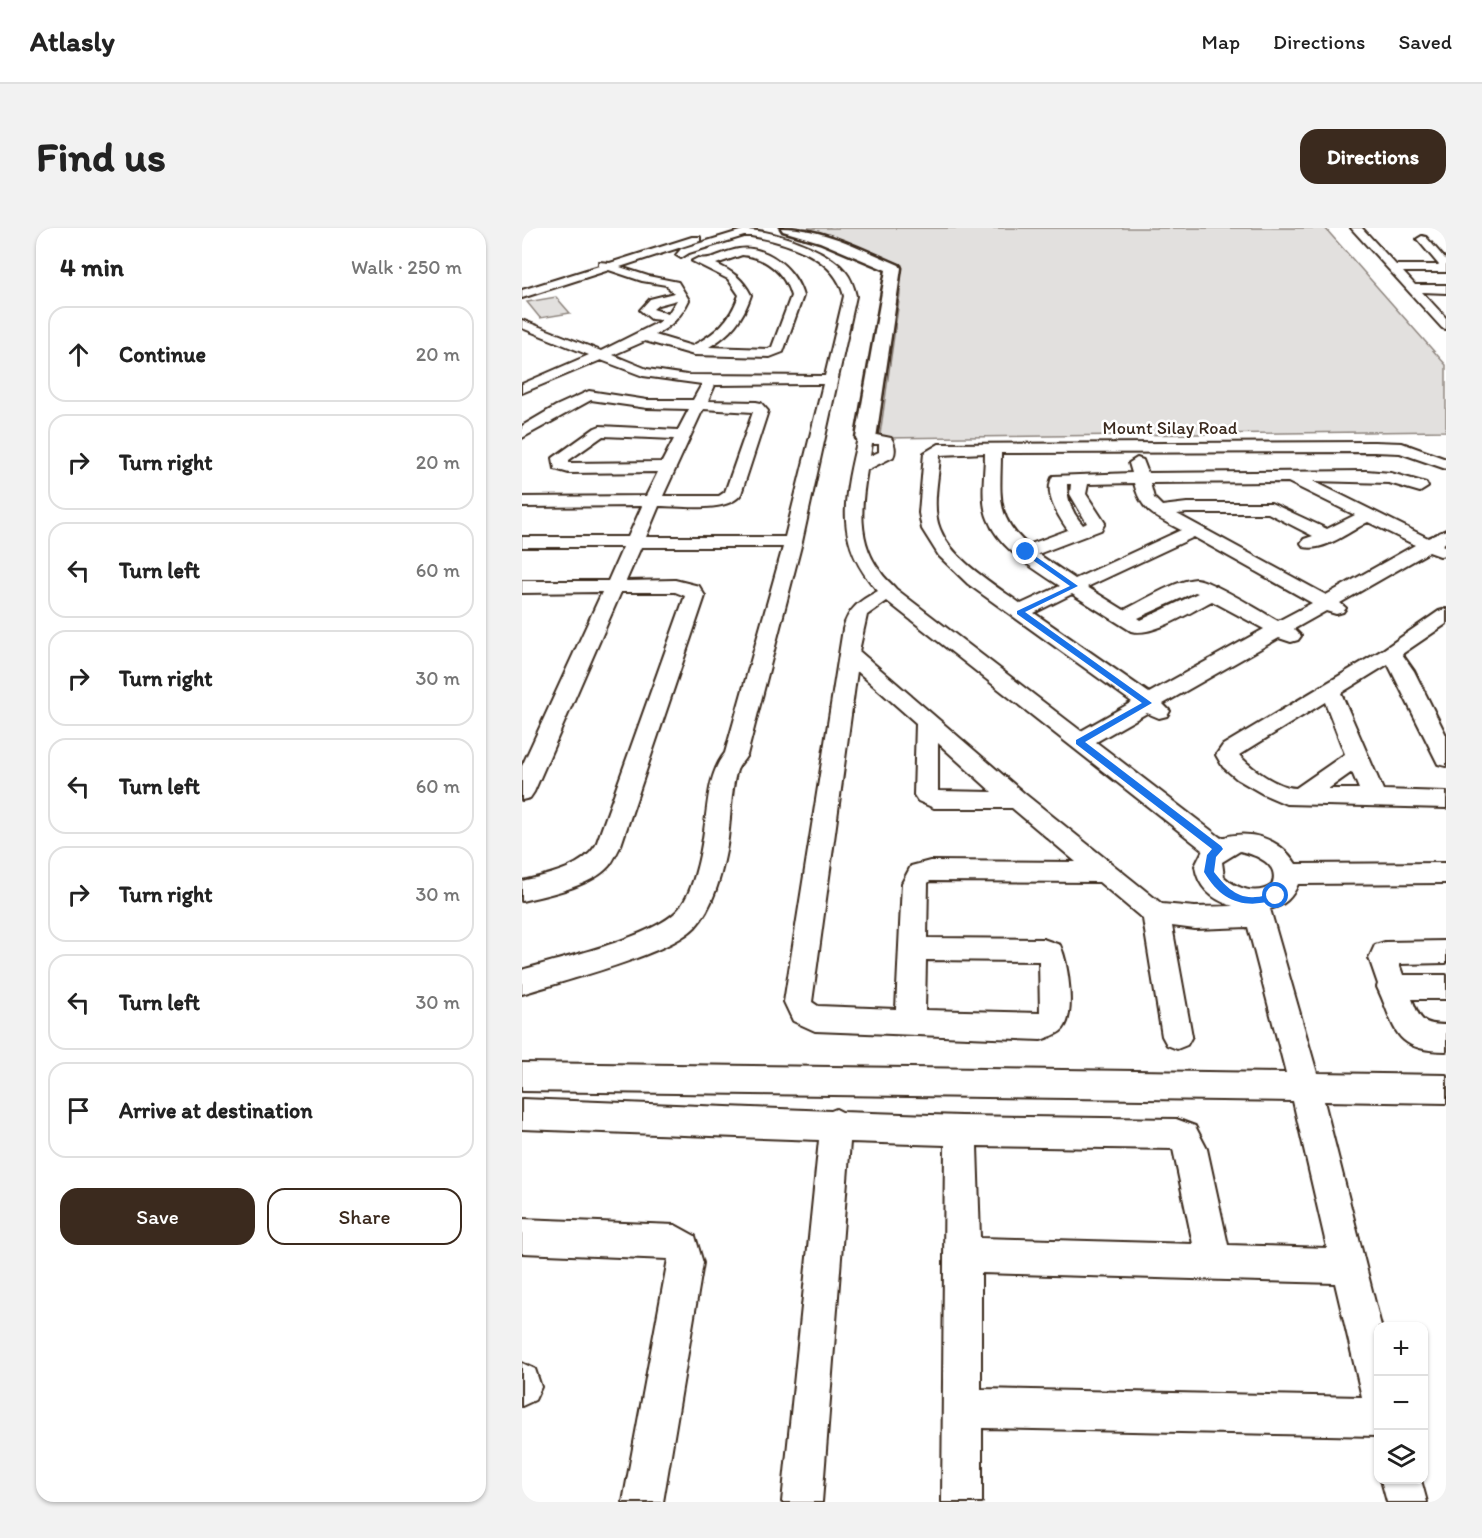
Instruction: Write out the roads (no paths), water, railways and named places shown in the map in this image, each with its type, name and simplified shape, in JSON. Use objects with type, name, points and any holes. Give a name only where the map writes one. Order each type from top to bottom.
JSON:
[{"type":"street","points":[[522,289],[733,228]]},
{"type":"street","points":[[788,228],[825,239],[894,268],[853,520],[855,534],[871,573],[890,593],[1218,849]]},
{"type":"street","points":[[1356,228],[1446,325]]},
{"type":"street","points":[[522,294],[707,231]]},
{"type":"street","points":[[522,982],[643,945],[672,930],[685,920],[695,907],[714,850],[725,772],[736,755],[793,542],[850,296],[846,280],[829,261],[812,252],[749,232],[680,254],[734,277],[741,285],[745,296],[731,326],[722,335],[694,351]]},
{"type":"street","points":[[1438,239],[1422,239],[1446,268]]},
{"type":"street","points":[[646,337],[694,351],[776,352],[798,296],[789,276],[770,261],[742,252],[706,264]]},
{"type":"street","points":[[1432,252],[1446,252]]},
{"type":"street","points":[[522,389],[646,337],[671,318],[681,304],[681,295],[676,286],[664,280],[647,279],[615,263]]},
{"type":"street","points":[[1392,268],[1446,268]]},
{"type":"street","points":[[1411,288],[1446,289]]},
{"type":"street","points":[[671,318],[655,316],[646,310],[654,302],[681,295]]},
{"type":"street","points":[[524,326],[659,376],[830,380]]},
{"type":"street","points":[[522,792],[654,502],[682,435],[711,379]]},
{"type":"street","points":[[522,434],[561,409],[590,395],[647,404],[760,407],[761,411],[733,494],[728,499],[654,502],[522,502]]},
{"type":"street","points":[[668,467],[569,468],[561,466],[560,463],[561,458],[600,431],[682,435]]},
{"type":"street","points":[[860,467],[887,454],[886,441],[866,438]]},
{"type":"street","name":"Mount Silay Road","points":[[1020,612],[962,570],[945,552],[931,529],[928,513],[931,456],[939,449],[1352,446],[1402,448],[1446,464]]},
{"type":"street","points":[[1132,447],[1146,500],[1161,511],[1331,605]]},
{"type":"street","points":[[993,449],[993,499],[997,520],[1011,541],[1138,627],[1151,625],[1214,593],[1286,633]]},
{"type":"street","points":[[1026,552],[1095,526],[1096,523],[1078,494],[1080,478],[1366,476],[1402,492],[1411,492],[1446,473]]},
{"type":"street","points":[[1292,477],[1368,515],[1441,546]]},
{"type":"street","points":[[1161,511],[1187,508],[1243,508],[1304,542],[1316,542],[1368,515]]},
{"type":"street","points":[[1154,707],[1020,612],[1195,530]]},
{"type":"street","points":[[522,542],[793,542]]},
{"type":"street","points":[[1085,746],[1286,633],[1331,605],[1441,546]]},
{"type":"street","points":[[522,587],[675,586],[692,590],[695,596],[608,845],[599,860],[583,870],[551,884],[522,891]]},
{"type":"street","points":[[890,593],[864,606],[858,612],[849,652],[798,1002],[803,1012],[815,1018],[1041,1027],[1052,1021],[1055,1013],[1053,960],[1050,953],[1043,950],[911,949]]},
{"type":"street","points":[[1446,615],[1391,652],[1231,750],[1227,755],[1232,763],[1266,787],[1286,796],[1446,800]]},
{"type":"street","points":[[849,652],[1017,800],[1156,914],[1195,918],[1257,909],[1283,890],[1288,874],[1284,864],[1276,855],[1253,843],[1228,844],[1211,855],[1209,863],[1213,881],[1231,896],[1257,909],[1305,1086],[1374,1376]]},
{"type":"street","points":[[1391,652],[1399,662],[1441,737],[1446,758]]},
{"type":"street","points":[[1328,691],[1335,700],[1375,799]]},
{"type":"street","points":[[927,720],[926,795],[934,800],[1017,800]]},
{"type":"street","points":[[1298,798],[1357,757]]},
{"type":"street","points":[[910,1023],[915,883],[920,873],[930,871],[1107,872]]},
{"type":"street","points":[[1288,874],[1446,873]]},
{"type":"street","points":[[1156,914],[1177,1036]]},
{"type":"street","points":[[1446,952],[1385,953],[1383,958],[1391,987],[1407,1026],[1427,1038],[1446,1038]]},
{"type":"street","points":[[1391,987],[1446,987]]},
{"type":"street","points":[[522,1077],[1446,1089]]},
{"type":"street","points":[[522,1114],[836,1124],[961,1131],[1176,1134],[1184,1137],[1191,1149],[1214,1262]]},
{"type":"street","points":[[802,1502],[836,1124]]},
{"type":"street","points":[[961,1131],[962,1502]]},
{"type":"street","points":[[522,1236],[675,1242],[682,1248],[686,1263],[643,1502]]},
{"type":"street","points":[[963,1255],[1347,1266]]},
{"type":"street","points":[[522,1382],[522,1387]]},
{"type":"street","points":[[961,1408],[1374,1417]]},
{"type":"street","points":[[1402,1484],[1407,1502]]}]
